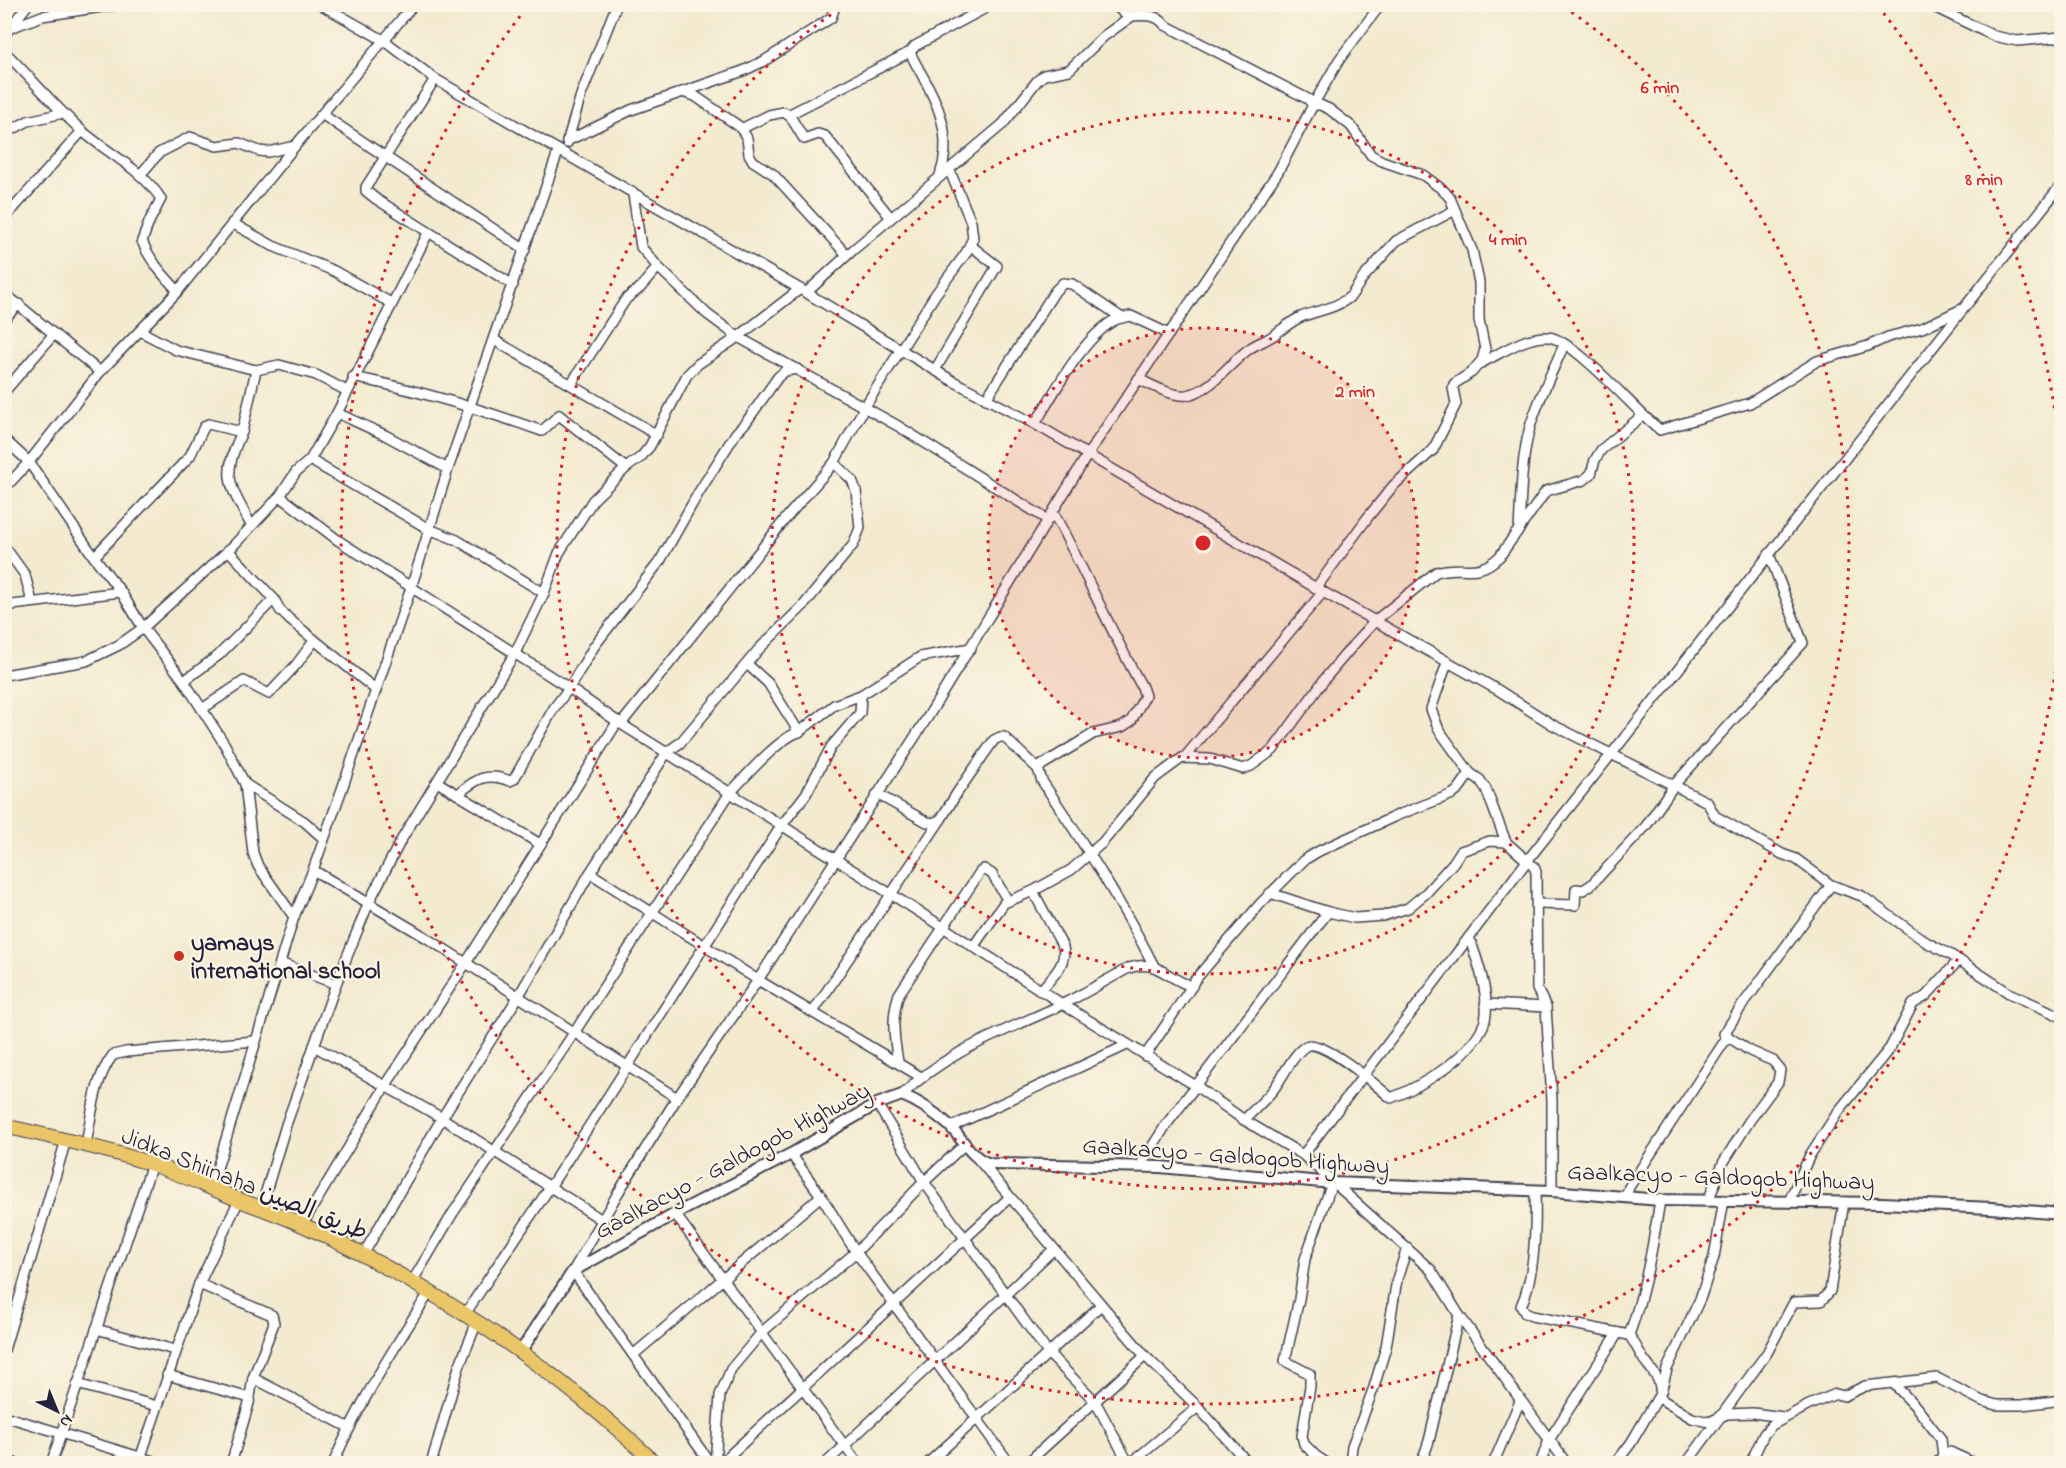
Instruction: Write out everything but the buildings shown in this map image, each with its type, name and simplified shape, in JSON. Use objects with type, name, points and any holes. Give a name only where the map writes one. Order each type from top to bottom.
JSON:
[{"type":"main road","name":"Jidka Shiinaha طريق الصين","points":[[5,1128],[86,1144],[152,1164],[302,1225],[363,1255],[412,1282],[521,1351],[577,1395],[656,1464]]},
{"type":"street","points":[[6,31],[28,4]]},
{"type":"street","points":[[6,31],[42,16],[122,4]]},
{"type":"street","points":[[320,4],[385,41],[435,79],[803,291],[935,370],[1088,454],[1319,590],[1498,690],[1553,725],[1707,802],[1715,816],[1796,860],[1831,885],[1862,896],[1926,942],[1959,960],[2009,993],[2061,1017]]},
{"type":"street","points":[[4,489],[29,462],[100,372],[178,291],[414,4]]},
{"type":"street","points":[[211,1188],[294,917],[313,870],[376,690],[448,469],[525,250],[567,141],[581,95],[617,4]]},
{"type":"street","points":[[567,141],[631,110],[743,72],[831,18],[836,4]]},
{"type":"street","points":[[788,115],[910,52],[915,46],[993,4]]},
{"type":"street","points":[[1114,4],[1127,16],[1144,14],[1160,19],[1165,25],[1308,99],[1313,105]]},
{"type":"street","points":[[715,1464],[573,1271],[677,1098],[758,980],[971,648],[1088,454],[1278,172],[1339,60],[1381,4]]},
{"type":"street","points":[[1928,4],[1994,36],[2016,41],[2061,37]]},
{"type":"street","points":[[261,1208],[286,1125],[336,984],[369,902],[400,842],[515,653],[544,593],[559,553],[581,517],[593,501],[626,468],[641,457],[657,435],[687,375],[698,364],[803,291],[847,255],[1003,124],[1044,75],[1069,70],[1104,36],[1132,16]]},
{"type":"street","points":[[4,51],[82,131],[156,191],[161,199],[142,241],[152,260],[178,291]]},
{"type":"street","points":[[910,52],[938,107],[946,133],[945,159],[939,177]]},
{"type":"street","points":[[435,79],[366,187],[368,194],[513,285]]},
{"type":"street","points":[[681,92],[707,103],[741,129],[747,138],[749,154],[753,161],[773,174],[847,255]]},
{"type":"street","points":[[973,947],[999,909],[1008,901],[1033,891],[1071,870],[1091,854],[1115,829],[1155,778],[1185,758],[1319,590],[1368,517],[1393,486],[1433,450],[1456,404],[1454,384],[1472,372],[1479,364],[1485,349],[1479,320],[1479,282],[1472,250],[1455,210],[1443,190],[1423,175],[1371,155],[1351,126],[1329,109],[1313,105]]},
{"type":"street","points":[[741,129],[778,112],[784,112],[804,139],[818,134],[825,136],[891,218]]},
{"type":"street","points":[[4,134],[28,121],[63,113]]},
{"type":"street","points":[[323,115],[525,250]]},
{"type":"street","points":[[4,219],[82,131]]},
{"type":"street","points":[[140,176],[159,153],[190,137],[217,146],[239,143],[268,152],[295,146]]},
{"type":"street","points":[[302,1225],[386,1085],[620,722],[787,517],[834,463],[864,408],[970,245],[973,238],[971,222],[949,169]]},
{"type":"street","points":[[1303,1155],[1527,861],[2061,184]]},
{"type":"street","points":[[633,194],[641,247],[658,267],[707,314],[738,337],[1050,516],[1075,552],[1114,637],[1145,696],[1131,722],[1122,727],[1093,734],[1038,769]]},
{"type":"street","points":[[1138,380],[1172,393],[1183,395],[1195,393],[1223,374],[1251,348],[1285,326],[1302,317],[1333,308],[1345,301],[1351,296],[1362,278],[1396,241],[1455,210]]},
{"type":"street","points":[[232,223],[273,246],[334,271],[391,303]]},
{"type":"street","points":[[4,675],[86,661],[118,645],[143,628],[228,550],[280,496],[296,472],[310,460],[337,413],[353,377],[428,233]]},
{"type":"street","points":[[935,370],[997,266],[970,245]]},
{"type":"street","points":[[571,384],[626,299],[640,288],[658,267]]},
{"type":"street","points":[[986,399],[1055,291],[1063,283],[1072,284],[1122,318]]},
{"type":"street","points":[[4,293],[100,372]]},
{"type":"street","points":[[4,319],[19,304]]},
{"type":"street","points":[[1479,364],[1527,341],[1549,337],[1573,349],[1642,416],[1660,430],[1750,404],[1817,361],[1922,328],[1962,309]]},
{"type":"street","points":[[1035,424],[1071,366],[1096,333],[1114,320],[1131,316],[1169,334]]},
{"type":"street","points":[[140,331],[176,350],[256,369],[279,366],[316,375],[346,391]]},
{"type":"street","points":[[4,392],[35,359],[54,334]]},
{"type":"street","points":[[494,340],[657,435]]},
{"type":"street","points":[[1519,531],[1522,482],[1530,429],[1543,390],[1564,345]]},
{"type":"street","points":[[251,525],[228,475],[234,449],[242,432],[256,369]]},
{"type":"street","points":[[458,795],[471,783],[484,777],[493,776],[510,781],[514,779],[554,708],[595,645],[660,561],[736,432],[747,421],[778,378],[785,371],[796,369]]},
{"type":"street","points":[[353,377],[396,385],[470,406],[542,431],[559,415],[626,468]]},
{"type":"street","points":[[337,413],[385,435],[448,469]]},
{"type":"street","points":[[1185,758],[1210,759],[1243,769],[1273,750],[1327,676],[1376,620],[1436,572],[1484,569],[1491,565],[1519,531],[1546,491],[1584,480],[1591,474],[1601,450],[1642,416]]},
{"type":"street","points":[[94,558],[190,456],[204,427],[214,424],[242,432]]},
{"type":"street","points":[[4,439],[29,462],[94,558],[122,592],[143,628],[184,681],[225,745],[245,784],[250,838],[258,866],[294,917]]},
{"type":"street","points":[[310,460],[429,529],[457,540],[544,593]]},
{"type":"street","points":[[363,1255],[442,1118],[519,997],[590,873],[667,752],[680,743],[747,664],[804,605],[840,563],[858,536],[860,528],[856,490],[852,480],[834,463]]},
{"type":"street","points":[[280,496],[339,541],[411,588],[1062,1005],[1196,1086],[1244,1120],[1303,1155],[1431,1270],[1459,1315],[1567,1464]]},
{"type":"street","points":[[4,546],[25,575],[32,602]]},
{"type":"street","points":[[228,550],[274,599],[280,610],[314,641],[376,690]]},
{"type":"street","points":[[1538,904],[1575,905],[1576,889],[1583,890],[1591,885],[1646,826],[1674,785],[1803,643],[1769,554]]},
{"type":"street","points":[[4,606],[122,592]]},
{"type":"street","points":[[184,681],[219,655],[274,599]]},
{"type":"street","points":[[202,709],[244,681],[269,694],[296,665],[314,641]]},
{"type":"street","points":[[412,1282],[453,1213],[574,1033],[730,793],[792,734],[799,732],[834,705],[861,694],[920,657],[971,648]]},
{"type":"street","points":[[1447,663],[1431,709],[1439,730],[1470,773],[1480,780],[1486,789],[1506,842],[1536,872],[1537,989],[1546,1007],[1552,1100],[1552,1191]]},
{"type":"street","points":[[747,664],[768,683],[799,732]]},
{"type":"street","points":[[431,1464],[471,1318],[626,1066],[782,825],[806,794],[831,747],[860,713],[861,694]]},
{"type":"street","points":[[813,1012],[994,740],[1000,737],[1004,738],[1038,769],[1042,781],[1091,854],[1134,926],[1154,966]]},
{"type":"street","points":[[1145,1056],[1194,981],[1270,893],[1304,860],[1398,815],[1453,794],[1470,773]]},
{"type":"street","points":[[436,782],[540,844]]},
{"type":"street","points":[[245,784],[290,811],[324,839]]},
{"type":"street","points":[[877,794],[927,822],[934,823],[941,819]]},
{"type":"street","points":[[1270,893],[1328,912],[1355,918],[1383,916],[1408,908],[1426,893],[1461,851],[1490,841],[1506,842]]},
{"type":"street","points":[[898,1062],[893,1022],[894,1006],[899,994],[980,872],[984,869],[992,874],[1008,901]]},
{"type":"street","points":[[313,870],[369,902],[677,1098]]},
{"type":"street","points":[[590,873],[758,980],[921,1077]]},
{"type":"street","points":[[1708,1200],[1723,1163],[1750,1120],[1778,1082],[1780,1070],[1773,1061],[1750,1051],[1724,1034],[1741,1007],[1831,885]]},
{"type":"street","points":[[1033,891],[1065,954],[1040,991]]},
{"type":"street","points":[[1140,1166],[1166,1125],[1328,912]]},
{"type":"street","points":[[1244,1120],[1272,1091],[1299,1052],[1306,1046],[1314,1044],[1325,1049],[1364,1076],[1390,1098],[1406,1092],[1449,1067],[1468,1048],[1484,1025],[1485,1004],[1481,969],[1469,937]]},
{"type":"street","points":[[1789,1201],[1810,1155],[1838,1112],[1890,1048],[1913,1004],[1926,996],[1959,960]]},
{"type":"street","points":[[280,963],[336,984]]},
{"type":"street","points":[[902,1095],[921,1077],[947,1059],[1062,1005],[1139,964],[1154,966],[1192,986]]},
{"type":"street","points":[[1485,1004],[1546,1007]]},
{"type":"street","points":[[1626,1197],[1629,1187],[1728,1036]]},
{"type":"street","points":[[86,1144],[96,1092],[113,1055],[255,1041]]},
{"type":"street","points":[[1127,1045],[951,1127],[1145,1356],[1198,1407],[1244,1462]]},
{"type":"street","points":[[314,1046],[442,1118],[602,1220]]},
{"type":"street","name":"Gaalkacyo - Galdogob Highway","points":[[521,1351],[573,1271],[675,1214],[791,1154],[877,1104],[902,1095],[918,1102],[951,1127],[983,1162],[1140,1166],[1332,1183],[1552,1191],[1660,1200],[1844,1202],[1991,1208],[2061,1214]]},
{"type":"street","points":[[877,1104],[924,1182],[1048,1353],[1095,1401],[1130,1464],[1198,1407]]},
{"type":"street","points":[[4,1350],[66,1140]]},
{"type":"street","points":[[715,1464],[720,1395],[731,1370],[762,1332],[856,1252],[924,1182],[965,1144]]},
{"type":"street","points":[[791,1154],[856,1252],[1010,1464]]},
{"type":"street","points":[[51,1464],[152,1164]]},
{"type":"street","points":[[1328,1464],[1304,1444],[1302,1436],[1310,1374],[1286,1361],[1305,1259],[1332,1183]]},
{"type":"street","points":[[1535,1191],[1536,1222],[1527,1293],[1521,1306],[1525,1313],[1629,1335],[1657,1377],[1661,1392],[1631,1443],[1615,1464]]},
{"type":"street","points":[[633,1355],[821,1196]]},
{"type":"street","points":[[715,1464],[803,1389],[1010,1197]]},
{"type":"street","points":[[141,1456],[199,1284],[239,1200]]},
{"type":"street","points":[[1629,1335],[1642,1300],[1660,1200]]},
{"type":"street","points":[[1724,1200],[1714,1257],[1700,1299],[1667,1370],[1659,1398],[1692,1418],[1710,1422],[1727,1414],[1753,1413],[1783,1417]]},
{"type":"street","points":[[1686,1464],[1767,1353],[1794,1302],[1821,1301],[1830,1291],[1844,1202]]},
{"type":"street","points":[[675,1214],[858,1464]]},
{"type":"street","points":[[1350,1464],[1352,1446],[1386,1347],[1397,1279],[1407,1248]]},
{"type":"street","points":[[825,1464],[1054,1249]]},
{"type":"street","points":[[199,1284],[272,1315],[274,1323],[253,1378],[250,1398],[231,1464]]},
{"type":"street","points":[[333,1464],[348,1427],[376,1377],[429,1293]]},
{"type":"street","points":[[927,1464],[1101,1305]]},
{"type":"street","points":[[1421,1464],[1429,1441],[1459,1315]]},
{"type":"street","points":[[96,1329],[175,1350]]},
{"type":"street","points":[[1540,1464],[1550,1440],[1618,1333]]},
{"type":"street","points":[[1026,1464],[1145,1356]]},
{"type":"street","points":[[167,1375],[250,1398]]},
{"type":"street","points":[[253,1378],[348,1427]]},
{"type":"street","points":[[1750,1464],[1764,1434],[1783,1417],[1836,1394],[1844,1396],[1865,1386],[1937,1378],[1982,1401],[2009,1406],[2061,1400]]},
{"type":"street","points":[[1893,1383],[1916,1407],[1941,1439],[1939,1460]]},
{"type":"street","points":[[78,1384],[157,1406]]},
{"type":"street","points":[[1493,1464],[1520,1401]]},
{"type":"street","points":[[4,1416],[163,1464]]},
{"type":"street","points":[[1939,1460],[1950,1452],[1976,1464]]},
{"type":"street","points":[[4,1460],[17,1464]]},
{"type":"place","name":"yamays international school","points":[[179,956]]}]
